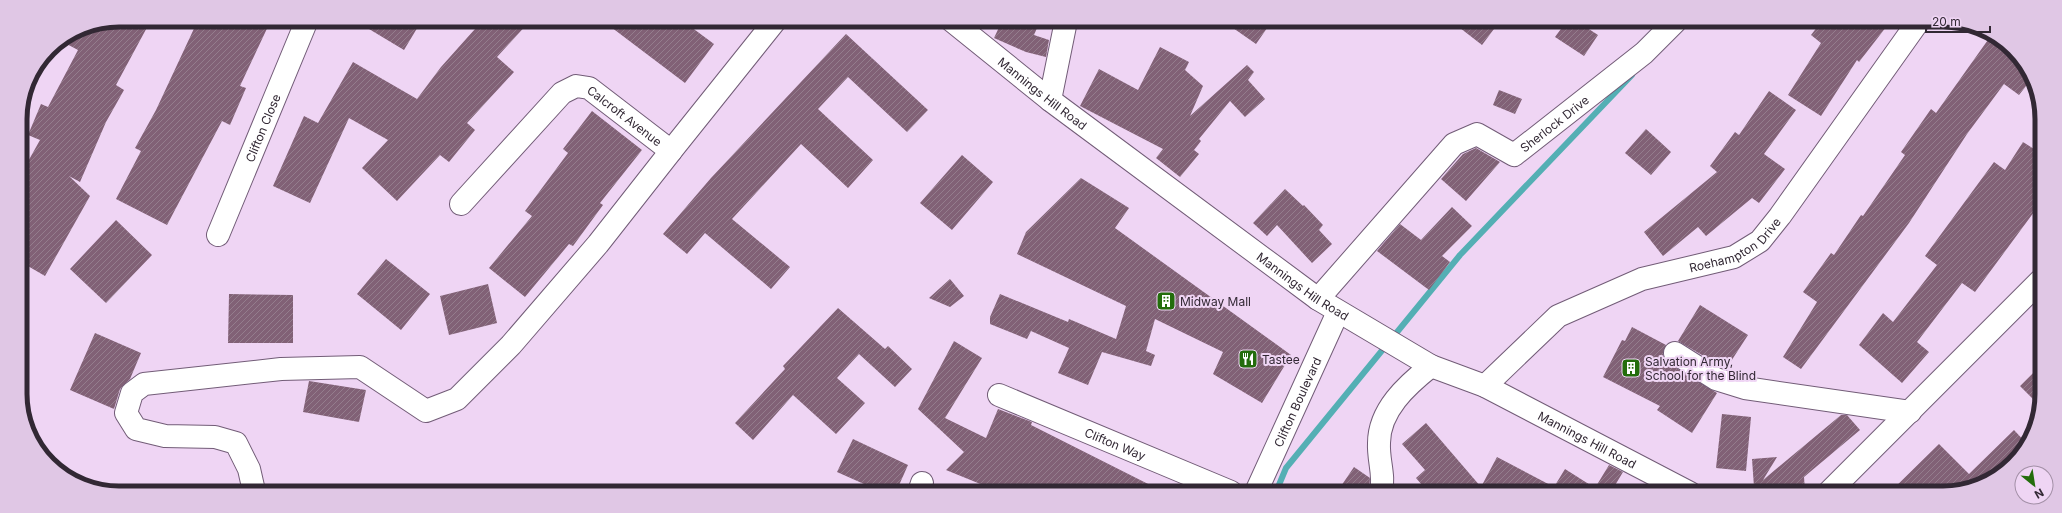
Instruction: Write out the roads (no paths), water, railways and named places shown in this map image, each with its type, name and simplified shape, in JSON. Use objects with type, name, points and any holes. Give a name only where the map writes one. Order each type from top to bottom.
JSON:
[{"type":"street","name":"Clifton Close","points":[[218,235],[304,27]]},
{"type":"street","name":"Calcroft Avenue","points":[[461,204],[562,92],[576,86],[589,88],[671,151],[770,27]]},
{"type":"street","name":"Mannings Hill Road","points":[[959,27],[1050,100],[1318,300],[1431,366],[1485,386],[1677,486]]},
{"type":"street","points":[[1050,100],[1065,27]]},
{"type":"street","name":"Sherlock Drive","points":[[1318,300],[1454,144],[1477,134],[1514,155],[1644,53],[1670,27]]},
{"type":"street","name":"Roehampton Drive","points":[[1485,386],[1558,316],[1642,278],[1734,257],[1760,241],[1785,210],[1914,27]]},
{"type":"street","points":[[253,486],[249,469],[236,443],[215,437],[165,436],[136,429],[126,413],[132,393],[144,384],[281,369],[360,367],[426,411],[456,399],[521,333],[598,244],[671,151]]},
{"type":"street","points":[[1835,486],[2035,286]]},
{"type":"street","name":"Clifton Boulevard","points":[[1259,486],[1346,317]]},
{"type":"street","points":[[1675,353],[1716,379],[1745,388],[1910,412]]},
{"type":"street","points":[[1382,486],[1378,442],[1385,414],[1411,381],[1431,366]]},
{"type":"street","name":"Clifton Way","points":[[1000,395],[1217,486]]},
{"type":"waterway","points":[[1278,486],[1286,468],[1460,255],[1632,75]]},
{"type":"place","name":"Midway Mall","points":[[1166,301]]},
{"type":"place","name":"Tastee","points":[[1248,359]]},
{"type":"place","name":"Salvation Army, School for the Blind","points":[[1631,368]]}]
